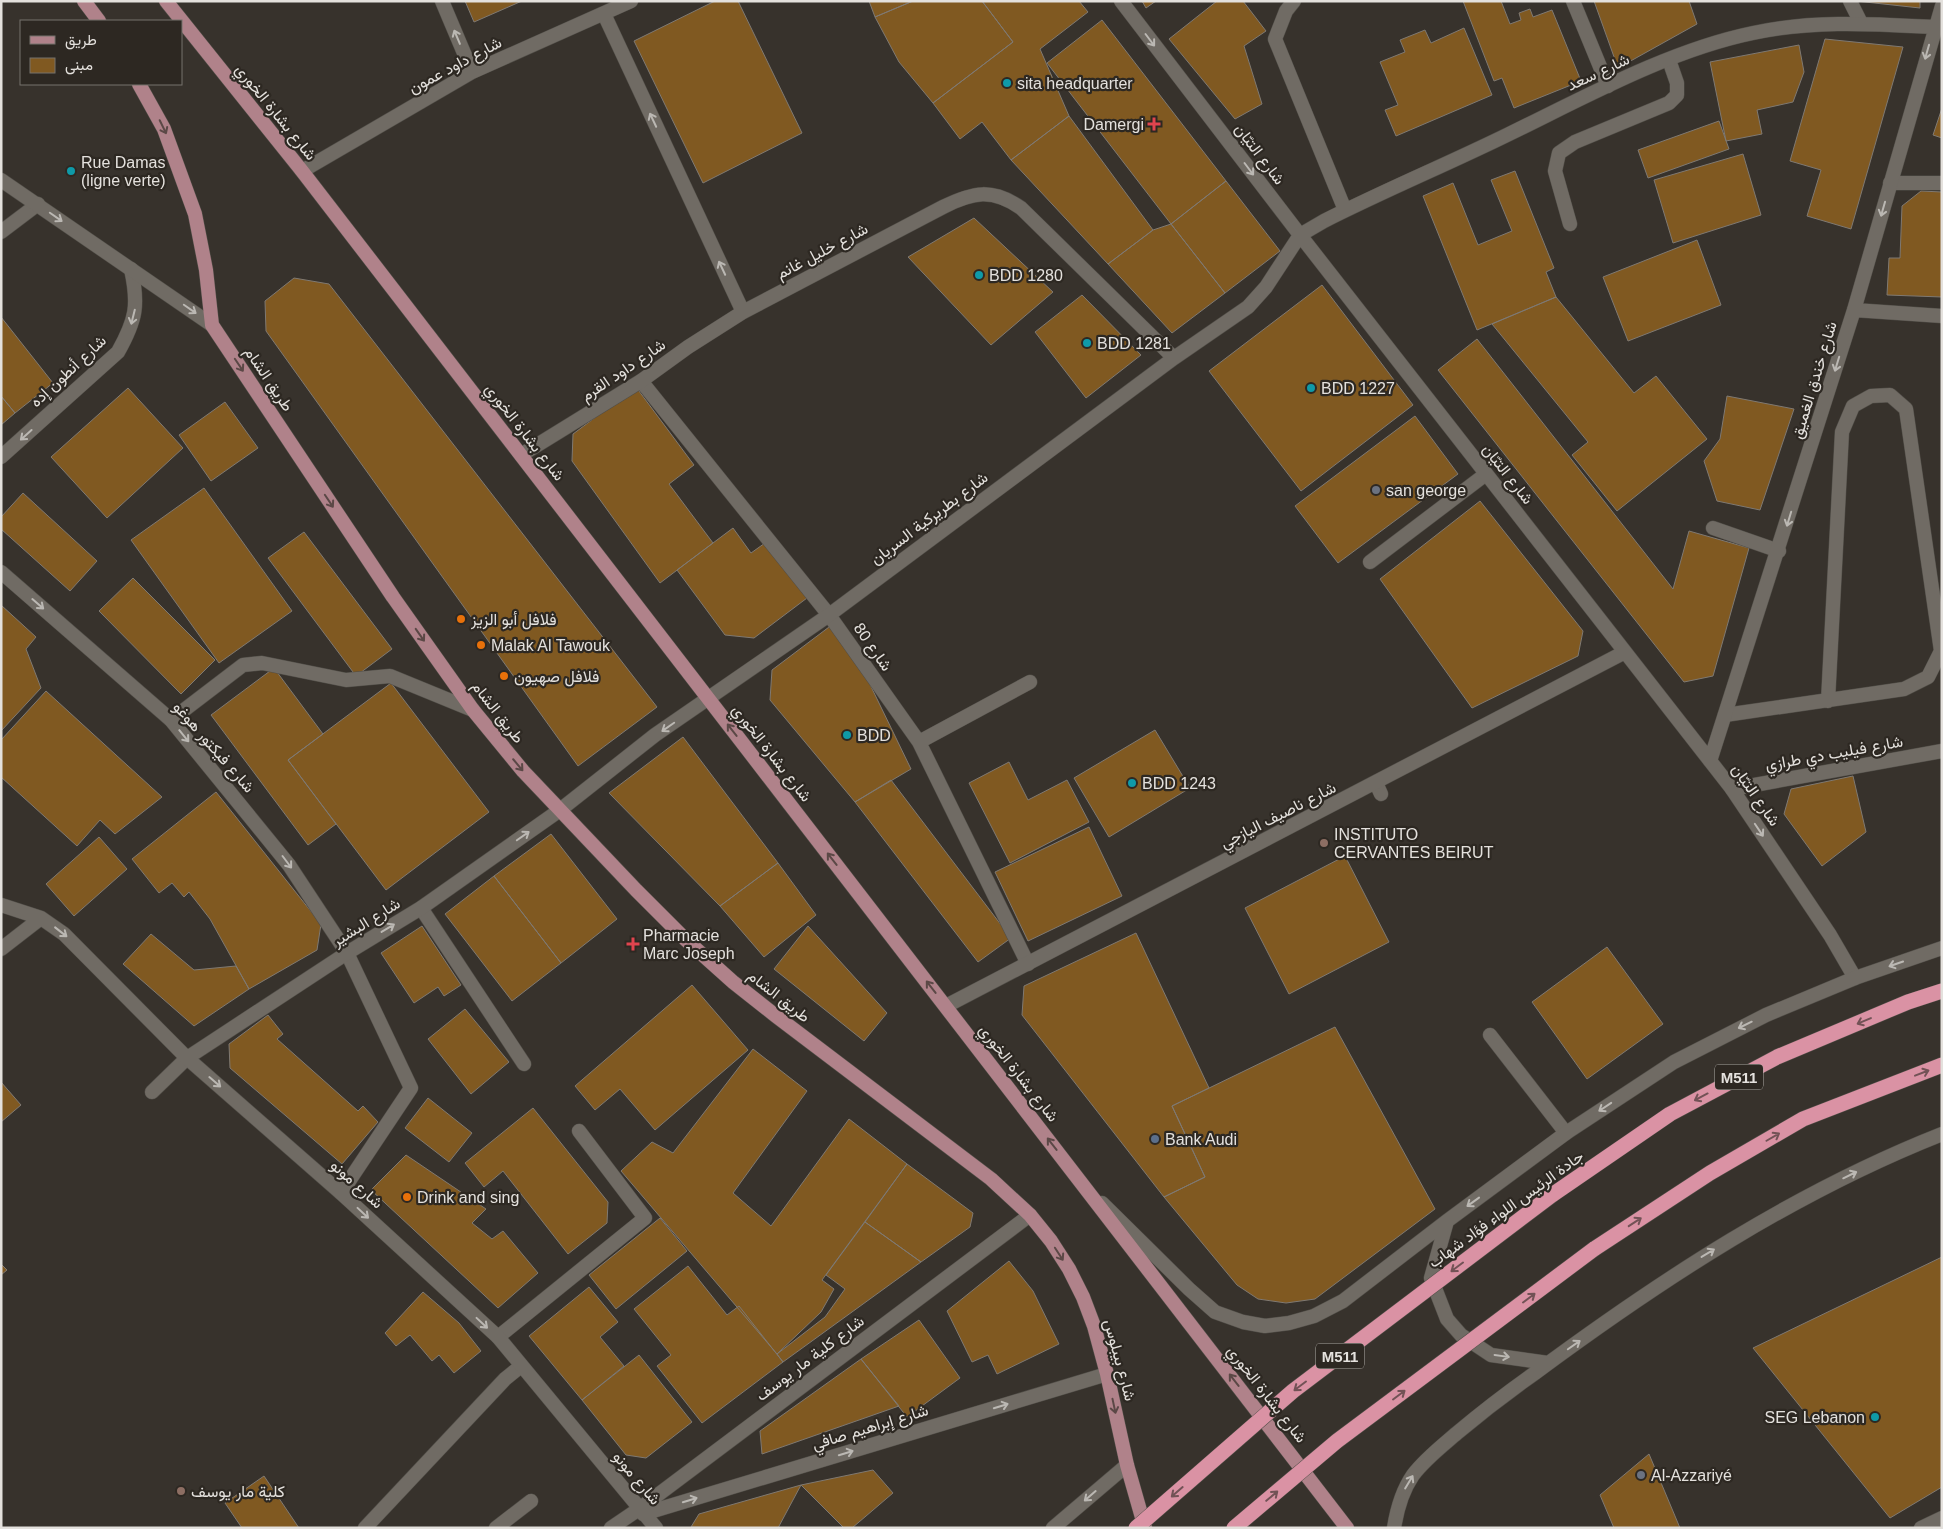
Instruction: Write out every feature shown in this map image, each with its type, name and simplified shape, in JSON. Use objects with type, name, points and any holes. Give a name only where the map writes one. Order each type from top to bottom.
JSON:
[{"type":"highway","name":"جادة الرئيس اللواء فؤاد شهاب","points":[[1136,1528],[1293,1391],[1552,1195],[1670,1114],[1777,1057],[1908,1002],[1942,991]]},
{"type":"highway","points":[[1234,1528],[1337,1442],[1594,1249],[1710,1173],[1803,1119],[1942,1065]]},
{"type":"main road","points":[[84,1],[98,20]]},
{"type":"main road","name":"شارع بشارة الخوري","points":[[166,1],[181,20]]},
{"type":"main road","name":"شارع بشارة الخوري","points":[[182,21],[302,171],[1347,1528]]},
{"type":"main road","points":[[140,85],[164,130],[195,214],[206,270],[212,325]]},
{"type":"main road","name":"طريق الشام","points":[[212,325],[393,597],[473,710],[522,771],[636,890],[685,939],[733,982],[830,1058],[969,1161],[1030,1215]]},
{"type":"main road","name":"شارع بيبلوس","points":[[1030,1215],[1064,1262],[1083,1297],[1094,1326],[1144,1528]]},
{"type":"street","points":[[442,1],[472,72]]},
{"type":"street","name":"شارع داود عمون","points":[[302,171],[472,72],[631,1]]},
{"type":"street","name":"شارع التيّان","points":[[1121,1],[1300,235],[1732,789],[1830,935],[1855,978]]},
{"type":"street","points":[[1294,1],[1286,11],[1275,39],[1345,210]]},
{"type":"street","points":[[1573,1],[1608,86]]},
{"type":"street","points":[[1850,1],[1861,23]]},
{"type":"street","name":"شارع خندق الغميق","points":[[1710,761],[1779,551],[1854,310],[1934,28],[1942,6]]},
{"type":"street","points":[[604,14],[743,312]]},
{"type":"street","name":"شارع سعد","points":[[1300,235],[1345,210],[1608,86],[1707,44],[1754,32],[1797,26],[1861,23],[1934,28]]},
{"type":"street","points":[[1570,224],[1555,171],[1560,153],[1575,142],[1669,103],[1676,94],[1676,83],[1669,60]]},
{"type":"street","name":"طريق الشام","points":[[1,180],[212,325]]},
{"type":"street","points":[[1890,183],[1942,183]]},
{"type":"street","name":"شارع خليل غانم","points":[[743,312],[953,202],[972,195],[986,193],[1002,197],[1021,208],[1174,358]]},
{"type":"street","points":[[1,232],[38,204]]},
{"type":"street","name":"شارع بطريركية السريان","points":[[560,810],[655,735],[828,615],[1174,358],[1248,307],[1266,287],[1300,235]]},
{"type":"street","name":"شارع أنطون إده","points":[[1,456],[118,352],[129,332],[135,312],[136,290],[131,269]]},
{"type":"street","points":[[1854,310],[1942,316]]},
{"type":"street","name":"شارع داود القرم","points":[[521,455],[641,382],[688,346],[743,312]]},
{"type":"street","name":"شارع 80","points":[[641,382],[828,615],[919,742],[1028,964]]},
{"type":"street","points":[[1725,715],[1828,701],[1904,689],[1928,677],[1941,650],[1906,409],[1890,395],[1870,396],[1853,406],[1842,432],[1828,701]]},
{"type":"street","points":[[1370,562],[1486,474]]},
{"type":"street","points":[[1714,528],[1779,551]]},
{"type":"street","name":"شارع فيكتور هوغو","points":[[1,572],[171,720],[290,865],[347,953],[411,1088],[341,1192]]},
{"type":"street","name":"شارع ناصيف اليازجي","points":[[946,1006],[1379,788],[1625,652]]},
{"type":"street","points":[[171,720],[243,666],[262,663],[346,680],[390,676],[473,710]]},
{"type":"street","points":[[919,742],[1030,682]]},
{"type":"street","name":"شارع فيليب دي طرازي","points":[[1732,789],[1942,751]]},
{"type":"street","name":"شارع البشير","points":[[152,1092],[187,1058],[347,953],[421,908],[560,810]]},
{"type":"street","name":"شارع مونو","points":[[1,905],[41,918],[64,934],[187,1058],[341,1192],[498,1338],[656,1528]]},
{"type":"street","points":[[421,908],[524,1064]]},
{"type":"street","points":[[1,949],[41,918]]},
{"type":"street","points":[[1081,1182],[1188,1289],[1215,1312],[1243,1322],[1265,1326],[1289,1323],[1314,1316],[1343,1301],[1447,1221],[1566,1134],[1674,1062],[1766,1015],[1855,978],[1942,948]]},
{"type":"street","points":[[1490,1035],[1566,1134]]},
{"type":"street","points":[[498,1338],[645,1218],[579,1131]]},
{"type":"street","points":[[1394,1528],[1398,1507],[1404,1491],[1424,1462],[1486,1408],[1548,1363],[1691,1264],[1740,1234],[1816,1191],[1879,1160],[1941,1134]]},
{"type":"street","name":"شارع كلية مار يوسف","points":[[611,1528],[641,1511],[1030,1215]]},
{"type":"street","points":[[1447,1221],[1430,1278],[1447,1319],[1461,1335],[1492,1355],[1548,1363]]},
{"type":"street","points":[[365,1528],[505,1379],[521,1366]]},
{"type":"street","name":"شارع إبراهيم صافي","points":[[641,1511],[1107,1374]]},
{"type":"street","points":[[1053,1528],[1127,1465]]},
{"type":"street","points":[[496,1528],[531,1501]]},
{"type":"street","points":[[1921,1528],[1942,1518]]},
{"type":"building","points":[[465,1],[522,1],[474,22]]},
{"type":"building","points":[[715,1],[738,1],[802,133],[703,183],[634,41]]},
{"type":"building","points":[[869,1],[913,1],[875,17]]},
{"type":"building","points":[[913,1],[982,1],[1013,42],[933,103],[899,62],[875,17]]},
{"type":"building","name":"sita headquarter","points":[[982,1],[1079,1],[1088,12],[1040,49],[1069,116],[1011,160],[982,122],[960,139],[933,103],[1013,42]]},
{"type":"building","points":[[1142,1],[1156,1],[1146,8]]},
{"type":"building","points":[[1217,1],[1243,1],[1266,31],[1244,46],[1262,104],[1235,119],[1169,39]]},
{"type":"building","points":[[1463,1],[1501,1],[1510,24],[1521,20],[1519,13],[1530,9],[1533,17],[1552,10],[1581,81],[1514,108],[1502,78],[1494,81]]},
{"type":"building","points":[[1594,1],[1689,1],[1697,24],[1618,68]]},
{"type":"building","points":[[1856,1],[1920,1],[1920,8]]},
{"type":"building","points":[[1102,20],[1226,181],[1171,224],[1047,63]]},
{"type":"building","points":[[1464,28],[1492,95],[1396,136],[1385,110],[1398,105],[1380,62],[1405,52],[1400,40],[1425,30],[1431,43]]},
{"type":"building","points":[[1825,39],[1903,47],[1851,229],[1807,216],[1821,170],[1790,161]]},
{"type":"building","points":[[1799,45],[1804,72],[1793,102],[1757,110],[1762,134],[1726,141],[1710,62]]},
{"type":"building","points":[[1942,108],[1942,138],[1933,135]]},
{"type":"building","points":[[1069,116],[1153,230],[1108,264],[1011,160]]},
{"type":"building","points":[[1719,121],[1729,149],[1648,178],[1638,150]]},
{"type":"building","points":[[1743,154],[1761,215],[1673,243],[1654,180]]},
{"type":"building","points":[[1515,171],[1554,268],[1546,272],[1556,297],[1477,330],[1423,196],[1453,183],[1478,245],[1512,231],[1491,180]]},
{"type":"building","points":[[1226,181],[1280,251],[1225,293],[1171,224]]},
{"type":"building","points":[[1921,191],[1942,192],[1942,297],[1887,295],[1889,258],[1900,258],[1902,206]]},
{"type":"building","name":"BDD 1280","points":[[974,218],[1053,292],[991,345],[908,257]]},
{"type":"building","points":[[1171,224],[1225,293],[1172,333],[1108,264],[1153,230]]},
{"type":"building","points":[[1697,240],[1721,305],[1628,341],[1603,277]]},
{"type":"building","points":[[294,278],[329,284],[657,707],[578,766],[266,331],[265,301]]},
{"type":"building","name":"BDD 1227","points":[[1322,285],[1413,405],[1301,491],[1209,371]]},
{"type":"building","name":"BDD 1281","points":[[1082,295],[1141,355],[1086,398],[1035,332]]},
{"type":"building","points":[[1556,297],[1634,393],[1656,376],[1707,439],[1617,511],[1572,455],[1588,442],[1492,324]]},
{"type":"building","points":[[1,317],[53,383],[15,413],[1,396]]},
{"type":"building","points":[[1477,339],[1673,589],[1689,531],[1749,548],[1713,676],[1684,682],[1438,370]]},
{"type":"building","points":[[636,387],[694,465],[669,484],[713,543],[660,583],[572,461],[573,434]]},
{"type":"building","points":[[128,388],[183,448],[107,518],[51,457]]},
{"type":"building","points":[[1,396],[15,413],[1,425]]},
{"type":"building","points":[[1727,396],[1794,409],[1760,510],[1717,501],[1704,461],[1720,439]]},
{"type":"building","points":[[225,402],[258,448],[211,481],[179,435]]},
{"type":"building","name":"san george","points":[[1415,416],[1458,474],[1338,563],[1295,506]]},
{"type":"building","points":[[204,488],[292,611],[219,663],[131,540]]},
{"type":"building","points":[[23,493],[97,561],[70,591],[1,529],[1,517]]},
{"type":"building","points":[[1480,501],[1583,631],[1578,656],[1472,708],[1380,579]]},
{"type":"building","points":[[733,528],[751,553],[765,543],[807,598],[754,638],[725,635],[677,570]]},
{"type":"building","points":[[304,532],[392,649],[356,676],[268,558]]},
{"type":"building","points":[[133,578],[215,660],[181,694],[99,611]]},
{"type":"building","points":[[1,605],[36,637],[26,649],[41,688],[1,731]]},
{"type":"building","name":"BDD","points":[[833,624],[862,668],[911,769],[855,802],[770,700],[772,670]]},
{"type":"building","points":[[274,668],[323,734],[288,760],[336,824],[308,845],[211,715]]},
{"type":"building","points":[[391,683],[489,812],[386,890],[288,760]]},
{"type":"building","points":[[46,691],[162,797],[115,834],[100,820],[77,846],[1,777],[1,740]]},
{"type":"building","name":"BDD 1243","points":[[1155,730],[1190,788],[1109,837],[1074,778]]},
{"type":"building","points":[[683,737],[778,863],[720,906],[609,793]]},
{"type":"building","points":[[1009,762],[1028,800],[1067,780],[1089,822],[1010,863],[969,783]]},
{"type":"building","points":[[1853,776],[1866,832],[1822,866],[1784,814],[1791,789]]},
{"type":"building","points":[[891,780],[1011,938],[978,962],[855,802]]},
{"type":"building","points":[[216,792],[321,924],[317,950],[249,989],[210,919],[189,892],[184,897],[172,883],[159,893],[132,859]]},
{"type":"building","points":[[1089,827],[1122,896],[1028,941],[995,872]]},
{"type":"building","points":[[551,834],[617,919],[561,963],[494,876]]},
{"type":"building","points":[[99,837],[127,869],[74,916],[46,884]]},
{"type":"building","points":[[1345,856],[1389,942],[1289,994],[1245,908]]},
{"type":"building","points":[[778,863],[816,915],[764,957],[720,906]]},
{"type":"building","points":[[494,876],[561,963],[512,1001],[445,914]]},
{"type":"building","points":[[422,926],[461,985],[444,996],[438,987],[414,1003],[381,953]]},
{"type":"building","points":[[808,926],[887,1013],[864,1041],[774,969]]},
{"type":"building","points":[[1136,933],[1209,1088],[1172,1106],[1205,1177],[1164,1197],[1022,1015],[1024,986]]},
{"type":"building","points":[[151,934],[194,970],[236,966],[249,989],[194,1026],[123,964]]},
{"type":"building","points":[[1607,947],[1663,1024],[1587,1079],[1532,1002]]},
{"type":"building","points":[[692,985],[748,1050],[655,1130],[620,1089],[595,1110],[575,1086]]},
{"type":"building","points":[[465,1009],[509,1062],[471,1094],[428,1039]]},
{"type":"building","points":[[268,1015],[283,1034],[277,1039],[358,1111],[363,1106],[378,1122],[342,1164],[230,1068],[229,1044]]},
{"type":"building","points":[[1335,1027],[1435,1209],[1315,1299],[1286,1303],[1258,1299],[1237,1285],[1164,1197],[1205,1177],[1172,1106]]},
{"type":"building","points":[[753,1049],[807,1091],[733,1193],[771,1226],[849,1119],[907,1164],[822,1280],[834,1289],[821,1312],[777,1354],[621,1171],[652,1142],[673,1153]]},
{"type":"building","points":[[1,1082],[21,1105],[1,1122]]},
{"type":"building","points":[[428,1098],[472,1133],[449,1162],[405,1128]]},
{"type":"building","points":[[533,1108],[608,1202],[607,1223],[568,1254],[503,1171],[484,1187],[465,1163]]},
{"type":"building","points":[[406,1155],[486,1209],[472,1223],[492,1239],[503,1231],[538,1273],[498,1308],[371,1190]]},
{"type":"building","points":[[907,1164],[973,1213],[970,1227],[921,1262],[865,1222]]},
{"type":"building","points":[[660,1218],[687,1251],[616,1309],[589,1275]]},
{"type":"building","points":[[865,1222],[921,1262],[783,1362],[777,1354],[825,1317],[845,1289],[826,1275]]},
{"type":"building","name":"SEG Lebanon","points":[[1942,1257],[1942,1487],[1890,1518],[1753,1348]]},
{"type":"building","points":[[1009,1261],[1033,1291],[1059,1344],[997,1374],[988,1355],[972,1362],[947,1311]]},
{"type":"building","points":[[1,1264],[7,1270],[1,1275]]},
{"type":"building","points":[[688,1266],[727,1315],[739,1306],[783,1362],[702,1423],[657,1366],[671,1355],[634,1309]]},
{"type":"building","points":[[589,1287],[618,1322],[600,1337],[624,1366],[582,1400],[529,1336]]},
{"type":"building","points":[[423,1292],[459,1323],[481,1351],[454,1373],[439,1355],[432,1361],[410,1335],[396,1346],[385,1333]]},
{"type":"building","points":[[919,1320],[960,1378],[907,1417],[861,1359]]},
{"type":"building","points":[[639,1355],[692,1422],[646,1458],[626,1455],[582,1400]]},
{"type":"building","points":[[861,1359],[899,1406],[762,1454],[760,1431]]},
{"type":"building","name":"Al-Azzariyé","points":[[1649,1454],[1680,1528],[1614,1528],[1600,1495]]},
{"type":"building","points":[[873,1470],[893,1493],[852,1528],[844,1528],[801,1485]]},
{"type":"building","points":[[264,1476],[299,1528],[242,1528],[225,1503]]},
{"type":"building","points":[[801,1485],[778,1528],[691,1527],[699,1514]]},
{"type":"place","name":"sita headquarter","points":[[1007,83]]},
{"type":"place","name":"Damergi","points":[[1154,124]]},
{"type":"place","name":"Rue Damas (ligne verte)","points":[[71,171]]},
{"type":"place","name":"BDD 1280","points":[[979,275]]},
{"type":"place","name":"BDD 1281","points":[[1087,343]]},
{"type":"place","name":"BDD 1227","points":[[1311,388]]},
{"type":"place","name":"san george","points":[[1376,490]]},
{"type":"place","name":"فلافل أبو الزيز","points":[[461,619]]},
{"type":"place","name":"Malak Al Tawouk","points":[[481,645]]},
{"type":"place","name":"فلافل صهيون","points":[[504,676]]},
{"type":"place","name":"BDD","points":[[847,735]]},
{"type":"place","name":"BDD 1243","points":[[1132,783]]},
{"type":"place","name":"INSTITUTO CERVANTES BEIRUT","points":[[1324,843]]},
{"type":"place","name":"Pharmacie Marc Joseph","points":[[633,944]]},
{"type":"place","name":"Bank Audi","points":[[1155,1139]]},
{"type":"place","name":"Drink and sing","points":[[407,1197]]},
{"type":"place","name":"SEG Lebanon","points":[[1875,1417]]},
{"type":"place","name":"Al-Azzariyé","points":[[1641,1475]]},
{"type":"place","name":"كلية مار يوسف","points":[[181,1491]]}]
